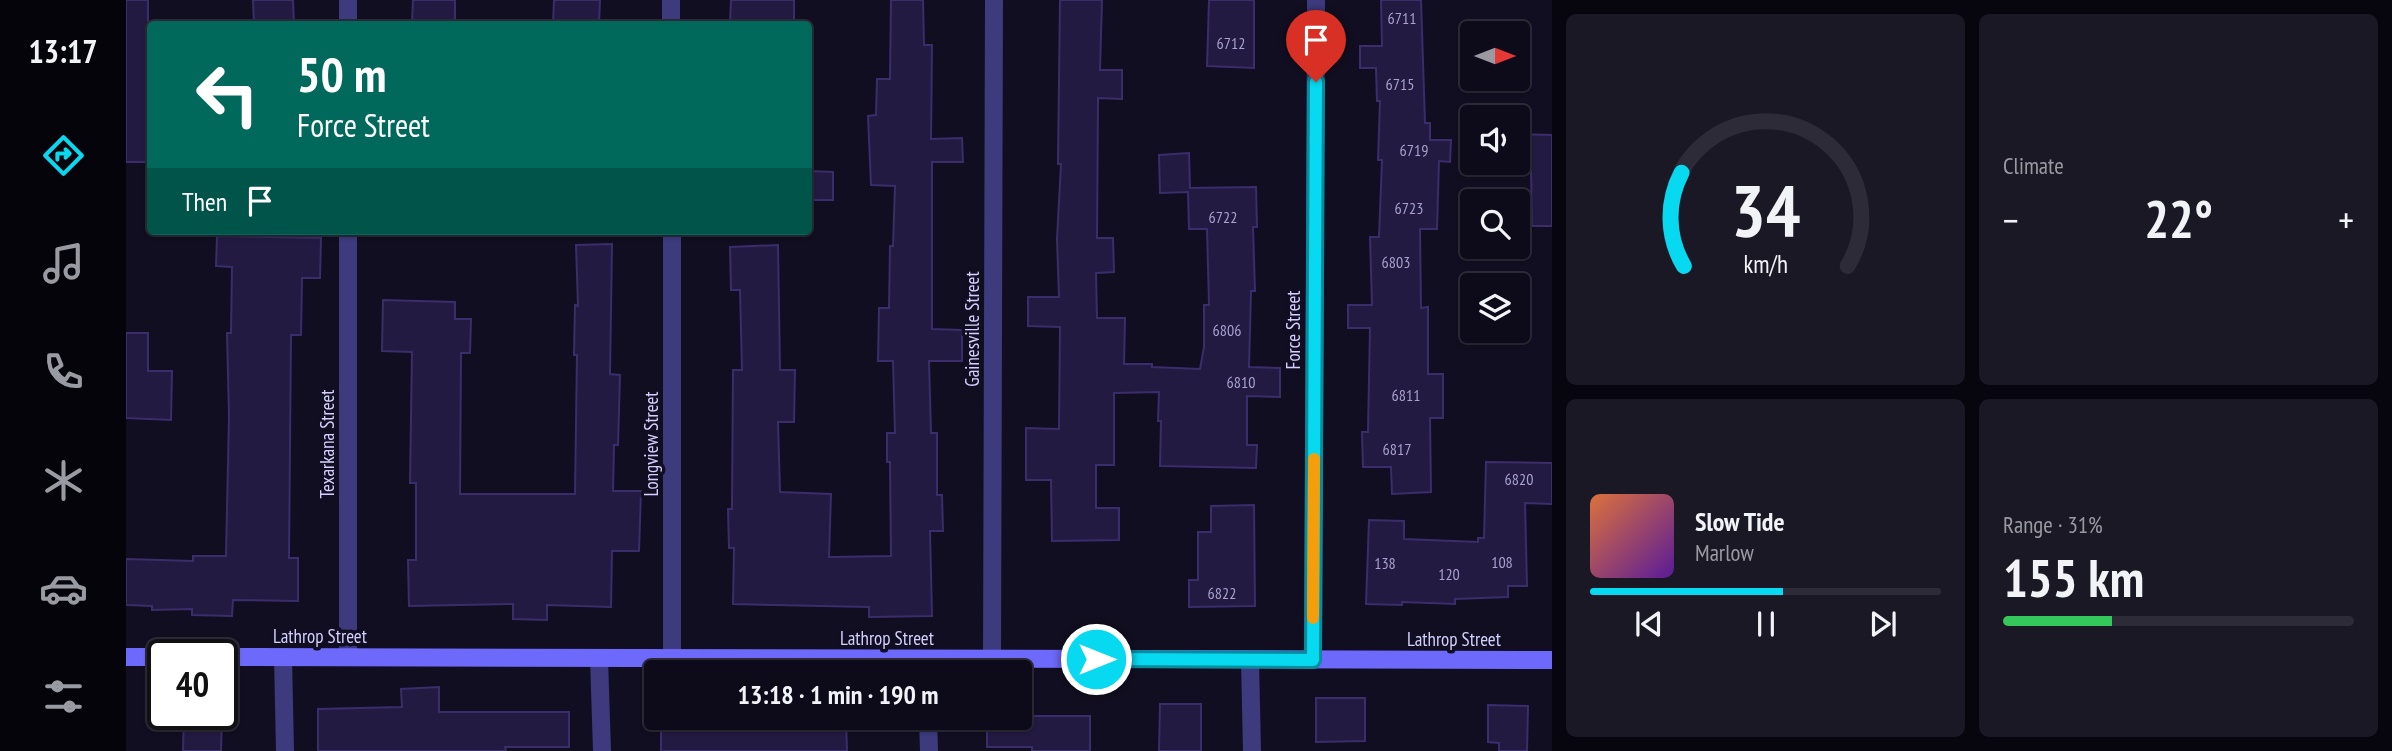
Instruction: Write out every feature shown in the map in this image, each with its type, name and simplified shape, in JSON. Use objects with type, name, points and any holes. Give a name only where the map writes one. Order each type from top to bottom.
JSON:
[{"type":"street","points":[[348,0],[348,21]]},
{"type":"street","points":[[671,0],[671,21]]},
{"type":"street","name":"Gainesville Street","points":[[992,659],[994,0]]},
{"type":"street","name":"Force Street","points":[[1313,660],[1316,0]]},
{"type":"street","name":"Texarkana Street","points":[[348,235],[348,657]]},
{"type":"street","name":"Longview Street","points":[[671,235],[672,658]]},
{"type":"street","points":[[126,657],[147,657]]},
{"type":"street","name":"Lathrop Street","points":[[238,657],[745,660]]},
{"type":"street","points":[[283,657],[285,751]]},
{"type":"street","points":[[599,658],[602,751]]},
{"type":"street","name":"Lathrop Street","points":[[981,660],[1552,660]]},
{"type":"street","points":[[1250,660],[1252,751]]},
{"type":"street","points":[[928,730],[929,751]]},
{"type":"building","points":[[126,0],[148,0],[147,162],[126,162]]},
{"type":"building","points":[[253,0],[293,0],[294,21],[254,21]]},
{"type":"building","points":[[413,0],[455,0],[455,21],[412,21]]},
{"type":"building","points":[[554,0],[600,0],[599,21],[553,21]]},
{"type":"building","points":[[731,0],[794,0],[794,21],[730,21]]},
{"type":"building","points":[[891,0],[923,0],[924,45],[932,45],[931,139],[962,138],[963,162],[932,162],[932,329],[962,330],[962,361],[929,361],[931,433],[937,433],[937,495],[942,495],[943,531],[930,531],[932,616],[869,617],[869,607],[733,604],[734,548],[729,548],[728,509],[732,509],[733,370],[742,370],[740,290],[731,290],[730,247],[778,245],[780,370],[795,370],[794,422],[778,422],[780,492],[831,494],[829,557],[891,556],[887,433],[895,433],[893,361],[878,361],[879,308],[889,308],[895,186],[871,185],[868,116],[876,115],[877,79],[890,79]]},
{"type":"building","points":[[1060,0],[1102,0],[1100,70],[1122,70],[1122,99],[1098,98],[1097,238],[1113,238],[1114,272],[1096,273],[1097,318],[1125,318],[1124,364],[1200,369],[1204,347],[1204,305],[1209,305],[1207,229],[1189,229],[1188,192],[1160,193],[1159,155],[1189,153],[1190,188],[1256,187],[1257,227],[1253,227],[1255,291],[1251,291],[1249,367],[1280,368],[1280,397],[1247,396],[1247,445],[1257,445],[1256,468],[1160,466],[1159,392],[1114,393],[1114,465],[1096,465],[1096,508],[1119,508],[1119,540],[1052,541],[1051,480],[1026,480],[1026,428],[1059,429],[1060,327],[1028,326],[1028,297],[1059,297],[1057,239],[1061,164],[1058,164]]},
{"type":"building","points":[[1209,0],[1254,0],[1254,68],[1207,66]]},
{"type":"building","points":[[1381,0],[1421,0],[1425,123],[1430,123],[1430,140],[1451,140],[1450,162],[1439,161],[1437,229],[1420,229],[1421,308],[1428,307],[1428,374],[1443,374],[1443,418],[1430,418],[1431,492],[1392,494],[1391,467],[1363,467],[1362,432],[1368,432],[1370,328],[1348,328],[1348,305],[1372,305],[1370,237],[1379,237],[1382,160],[1378,160],[1380,101],[1377,101],[1376,68],[1360,68],[1360,46],[1382,46]]},
{"type":"building","points":[[1530,134],[1552,135],[1552,226],[1532,226]]},
{"type":"building","points":[[812,171],[833,172],[833,200],[812,200]]},
{"type":"building","points":[[217,236],[321,238],[320,278],[302,278],[301,335],[291,335],[289,558],[298,558],[298,601],[233,600],[232,616],[192,615],[192,609],[152,610],[152,606],[126,605],[126,559],[193,561],[193,556],[226,556],[229,416],[227,333],[231,333],[232,267],[216,266]]},
{"type":"building","points":[[612,244],[610,374],[620,375],[618,445],[614,445],[613,491],[641,491],[639,551],[612,551],[611,607],[547,605],[547,620],[513,619],[513,604],[409,606],[408,560],[416,560],[416,483],[410,483],[412,352],[382,351],[383,300],[455,302],[455,319],[471,319],[470,353],[461,353],[460,494],[575,494],[577,355],[574,355],[575,305],[578,306],[576,245]]},
{"type":"building","points":[[126,333],[148,333],[148,371],[172,371],[171,420],[126,418]]},
{"type":"building","points":[[1486,462],[1552,463],[1552,504],[1525,503],[1527,586],[1508,586],[1508,597],[1455,599],[1455,604],[1366,604],[1369,520],[1404,521],[1404,539],[1478,542],[1478,538],[1484,538]]},
{"type":"building","points":[[1254,505],[1255,606],[1189,607],[1189,580],[1198,580],[1198,532],[1211,532],[1211,506]]},
{"type":"building","points":[[439,687],[439,712],[569,712],[569,747],[505,747],[506,751],[318,751],[318,709],[402,707],[401,689]]},
{"type":"building","points":[[1316,698],[1365,698],[1365,741],[1316,742]]},
{"type":"building","points":[[1160,704],[1201,704],[1201,751],[1159,751]]},
{"type":"building","points":[[1488,705],[1528,706],[1527,751],[1499,751],[1499,743],[1488,742]]},
{"type":"building","points":[[1032,716],[1090,716],[1090,751],[1032,751],[1032,747],[987,747],[987,730],[1032,730]]},
{"type":"building","points":[[184,730],[222,730],[221,751],[183,751]]},
{"type":"building","points":[[661,730],[846,730],[847,751],[661,751]]},
{"type":"slow traffic","points":[[1313,618],[1314,459]]},
{"type":"route","points":[[1096,659],[1313,660],[1316,82]]}]
